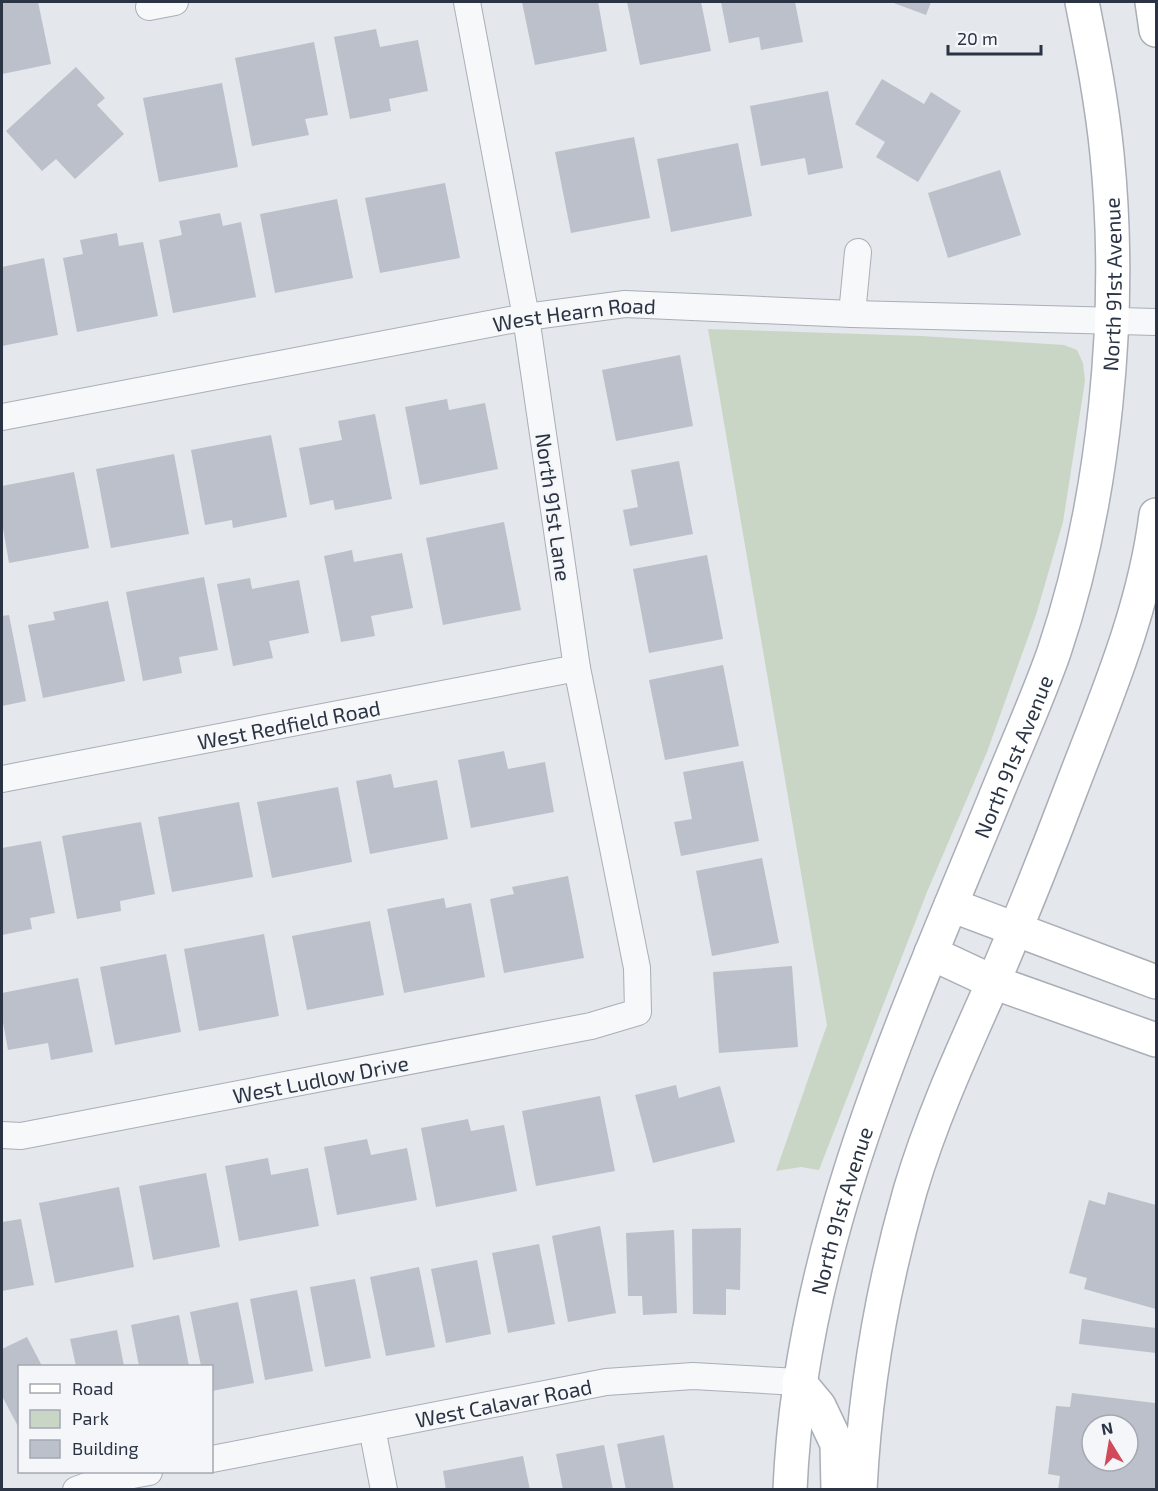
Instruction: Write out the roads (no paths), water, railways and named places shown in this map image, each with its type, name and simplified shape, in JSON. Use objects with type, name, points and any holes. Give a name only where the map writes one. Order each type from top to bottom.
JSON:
[{"type":"main road","name":"North 91st Avenue","points":[[790,1490],[799,1382],[818,1283],[849,1171],[889,1056],[1053,654],[1089,510],[1107,392],[1112,321],[1107,155],[1082,2]]},
{"type":"main road","points":[[1152,2],[1156,30]]},
{"type":"main road","points":[[861,1490],[869,1379],[883,1295],[911,1189],[950,1080],[1015,930],[1136,615],[1153,543],[1156,515]]},
{"type":"main road","points":[[951,905],[1156,982]]},
{"type":"main road","points":[[931,953],[993,982],[1156,1040]]},
{"type":"main road","points":[[799,1382],[819,1406],[837,1444],[838,1490]]},
{"type":"street","points":[[149,7],[175,2]]},
{"type":"street","name":"North 91st Lane","points":[[467,2],[526,317],[577,668],[638,968],[638,1012]]},
{"type":"street","points":[[852,314],[858,252]]},
{"type":"street","name":"West Hearn Road","points":[[2,417],[526,317],[625,304],[852,314],[1156,322]]},
{"type":"street","name":"West Redfield Road","points":[[2,779],[577,668]]},
{"type":"street","name":"West Ludlow Drive","points":[[2,1135],[21,1136],[591,1026],[638,1012]]},
{"type":"street","name":"West Calavar Road","points":[[213,1459],[606,1382],[638,1378],[752,1377],[799,1382]]},
{"type":"street","points":[[372,1428],[384,1490]]},
{"type":"street","points":[[76,1490],[100,1481],[144,1473]]}]
